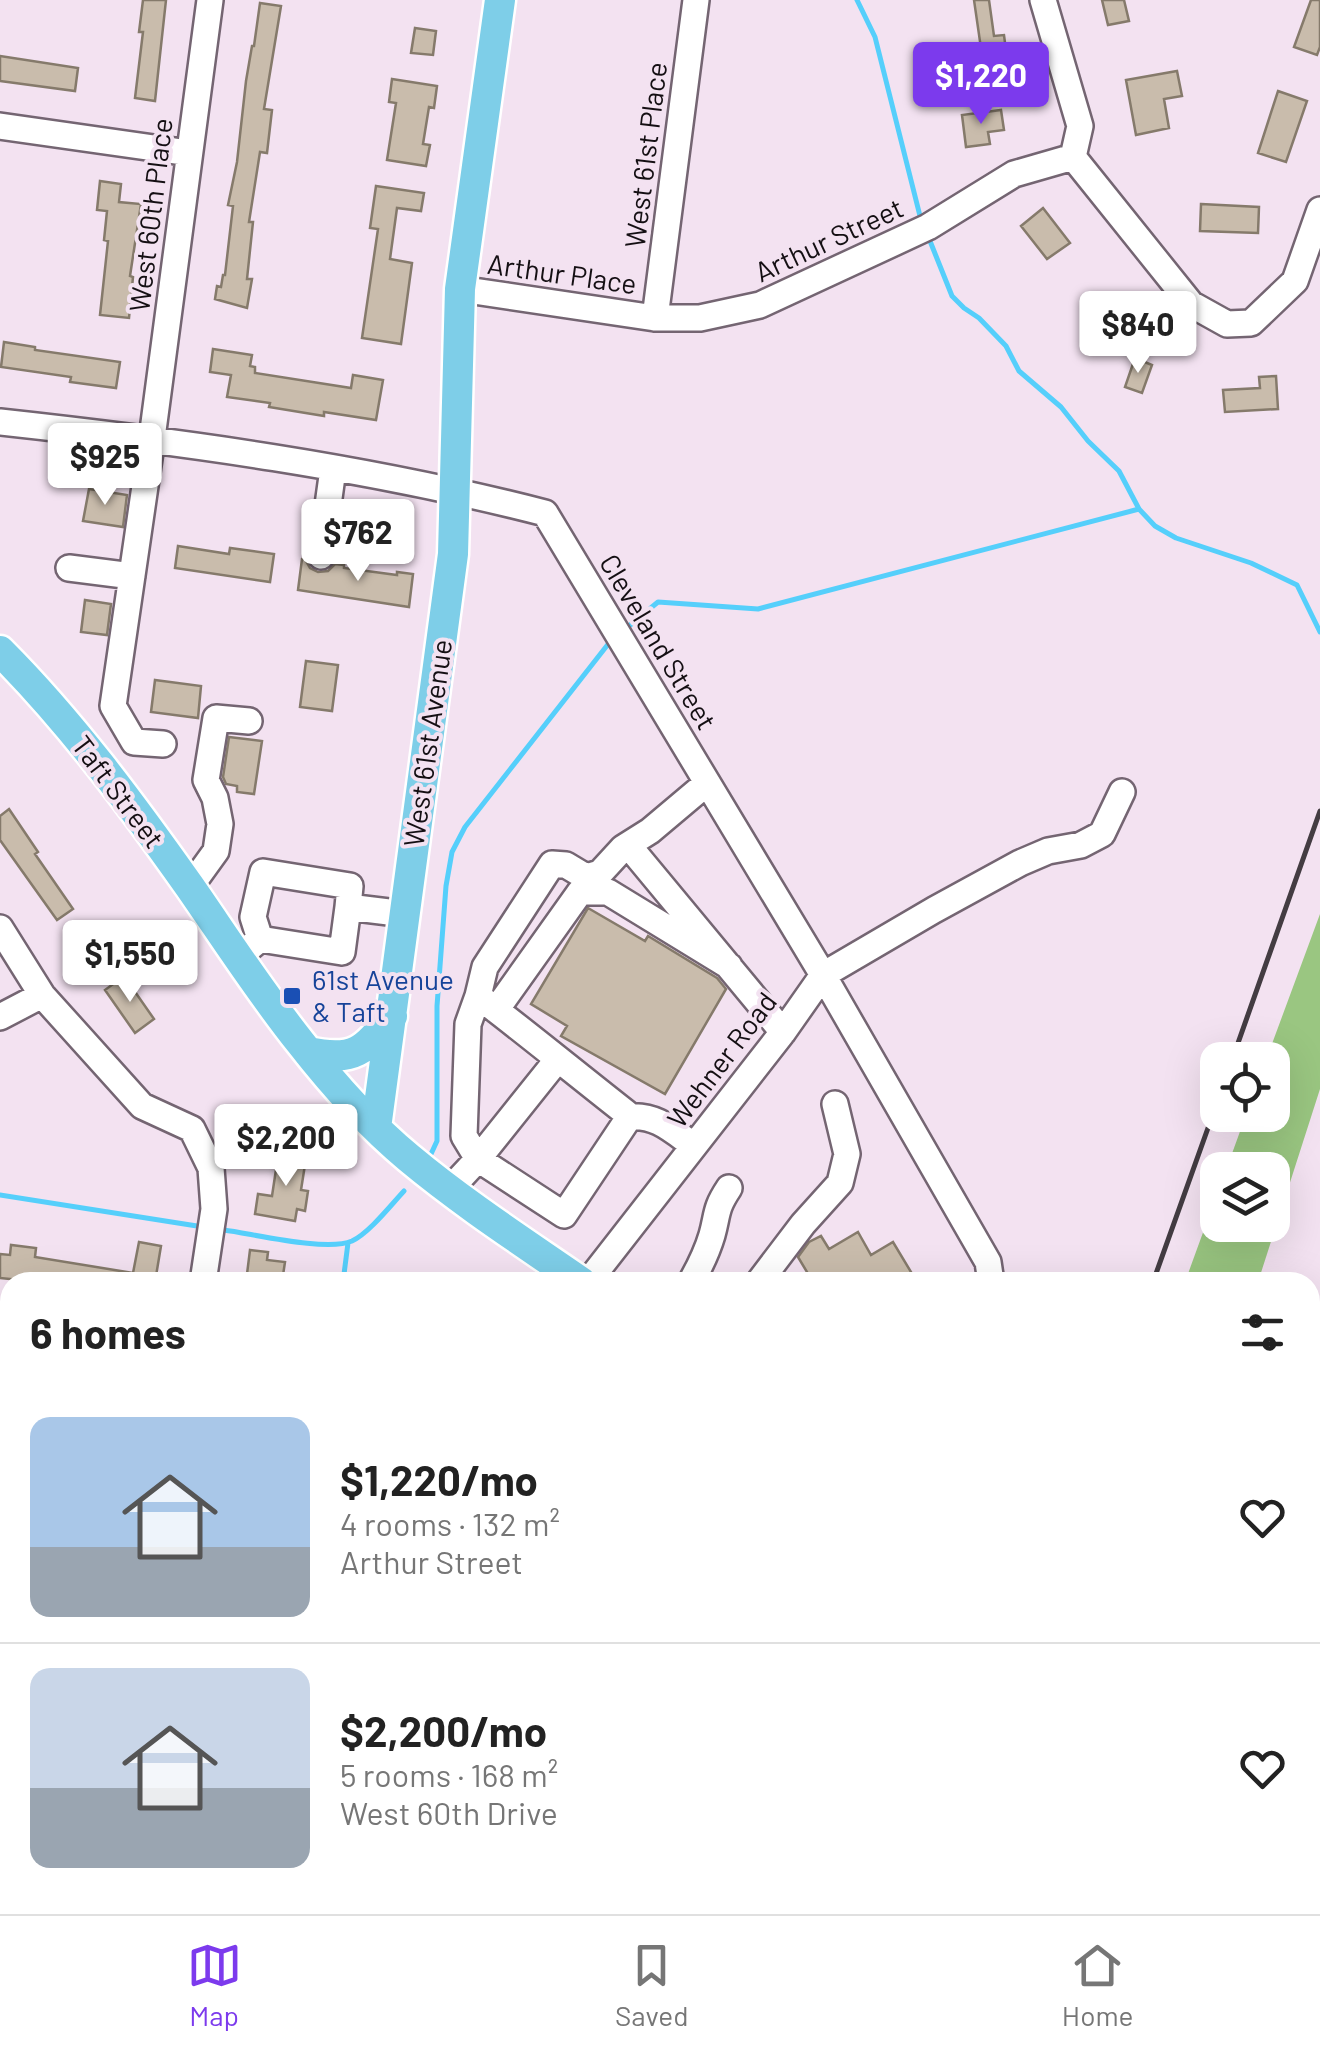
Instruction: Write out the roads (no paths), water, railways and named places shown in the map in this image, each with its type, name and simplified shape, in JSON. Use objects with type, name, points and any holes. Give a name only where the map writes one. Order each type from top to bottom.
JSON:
[{"type":"main road","name":"West 61st Avenue","points":[[376,1128],[453,554],[460,290],[500,0]]},
{"type":"main road","name":"Taft Street","points":[[0,650],[110,777],[190,888],[241,946],[308,1052],[376,1128],[491,1220],[569,1272]]},
{"type":"main road","points":[[308,1052],[336,1058],[356,1052],[372,1042],[392,1016]]},
{"type":"street","name":"West 60th Place","points":[[163,744],[134,742],[112,706],[210,0]]},
{"type":"street","name":"West 61st Place","points":[[655,318],[696,0]]},
{"type":"street","points":[[1043,0],[1080,126],[1073,157],[1191,304],[1227,324],[1251,323],[1294,282],[1320,210]]},
{"type":"street","points":[[0,126],[189,154]]},
{"type":"street","name":"Arthur Street","points":[[655,318],[700,318],[760,306],[928,227],[1014,174],[1073,157]]},
{"type":"street","name":"Arthur Place","points":[[460,290],[655,318]]},
{"type":"street","name":"Cleveland Street","points":[[0,422],[152,438],[456,490],[546,513],[823,975],[988,1262],[990,1272]]},
{"type":"street","points":[[321,556],[332,469]]},
{"type":"street","points":[[69,568],[132,576]]},
{"type":"street","points":[[190,888],[216,851],[220,824],[215,798],[206,780],[216,718],[249,722]]},
{"type":"street","points":[[694,1146],[657,1120],[629,1117],[487,1003],[485,966],[552,864],[566,865],[586,877],[600,874],[628,845],[708,783]]},
{"type":"street","name":"Wehner Road","points":[[592,1272],[783,1032],[823,975],[1020,863],[1048,851],[1081,845],[1102,834],[1122,792]]},
{"type":"street","points":[[628,845],[783,1032]]},
{"type":"street","points":[[262,872],[350,886],[348,907],[342,952],[241,946],[253,917],[262,872]]},
{"type":"street","points":[[629,1117],[564,1215],[478,1159],[464,1136],[468,1024],[580,892],[608,892],[729,966]]},
{"type":"street","points":[[348,907],[405,914]]},
{"type":"street","points":[[0,928],[42,995],[142,1106],[192,1129],[211,1168],[214,1209],[205,1272]]},
{"type":"street","points":[[0,1017],[42,995]]},
{"type":"street","points":[[450,1189],[558,1059]]},
{"type":"street","points":[[767,1272],[840,1183],[846,1154],[835,1104]]},
{"type":"street","points":[[697,1272],[712,1235],[716,1206],[730,1188]]},
{"type":"waterway","points":[[857,0],[875,37],[920,216]]},
{"type":"waterway","points":[[930,241],[952,296],[1006,346],[1019,371],[1061,407],[1119,471],[1139,509],[1155,526],[1176,538],[1251,563],[1297,585],[1320,632]]},
{"type":"waterway","points":[[629,626],[658,602],[758,609],[1139,509]]},
{"type":"waterway","points":[[431,1154],[437,1141],[437,1006],[452,852],[465,827],[609,643]]},
{"type":"waterway","points":[[224,1230],[341,1244],[365,1232],[404,1191]]},
{"type":"waterway","points":[[0,1195],[197,1226]]},
{"type":"waterway","points":[[344,1272],[348,1243]]},
{"type":"railway","points":[[1238,1042],[1320,811]]},
{"type":"railway","points":[[1157,1272],[1207,1132]]},
{"type":"place","name":"61st Avenue & Taft","points":[[292,996]]}]
